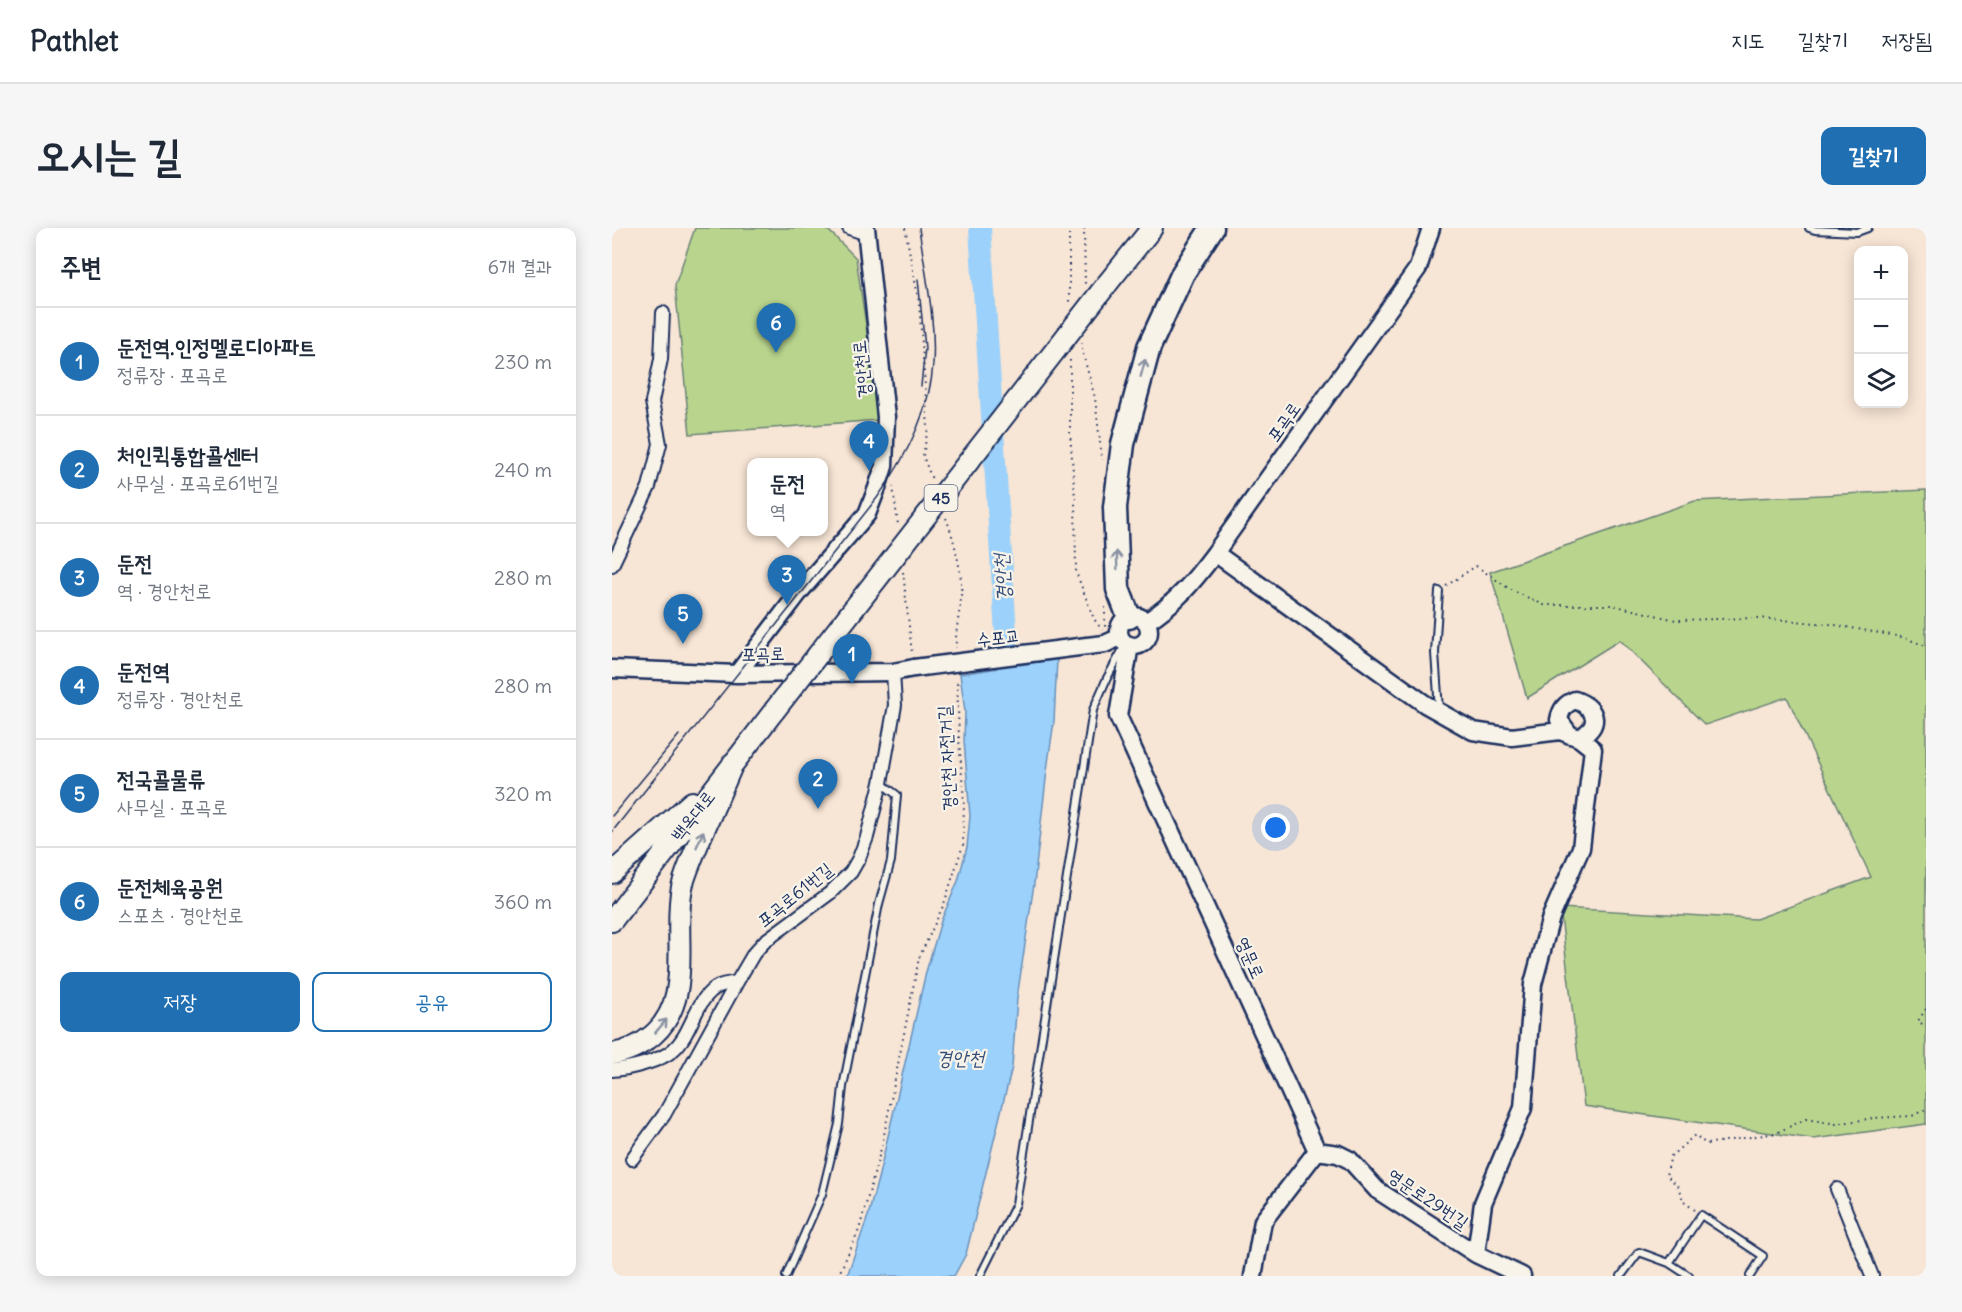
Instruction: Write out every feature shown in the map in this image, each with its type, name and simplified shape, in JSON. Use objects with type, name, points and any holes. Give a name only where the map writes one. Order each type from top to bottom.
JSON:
[{"type":"highway","points":[[1126,633],[1118,589],[1115,507],[1123,444],[1149,348],[1183,273],[1212,228]]},
{"type":"main road","name":"백옥대로","points":[[612,921],[1152,228]]},
{"type":"main road","points":[[612,873],[733,763]]},
{"type":"main road","points":[[612,1054],[621,1053],[644,1043],[661,1028],[673,1010],[678,992],[678,914],[683,885],[733,763]]},
{"type":"street","points":[[849,228],[867,231]]},
{"type":"street","name":"포곡로","points":[[1087,646],[1105,644],[1164,611],[1191,585],[1418,268],[1431,228]]},
{"type":"street","name":"경안천로","points":[[737,674],[801,590],[867,514],[884,466],[886,417],[867,231]]},
{"type":"street","points":[[612,565],[649,486],[660,444],[652,402],[662,358],[663,313]]},
{"type":"street","points":[[1215,553],[1425,704],[1473,731],[1512,737],[1560,731],[1574,736],[1593,749],[1581,848],[1551,917],[1533,984],[1522,1108],[1483,1203],[1476,1254]]},
{"type":"street","name":"영문로","points":[[1126,633],[1118,716],[1317,1151]]},
{"type":"street","name":"수포교","points":[[914,668],[1087,646]]},
{"type":"street","name":"포곡로","points":[[612,669],[737,674],[893,672],[914,668]]},
{"type":"street","name":"포곡로61번길","points":[[632,1160],[664,1115],[754,953],[765,941],[830,893],[851,872],[867,837],[881,783],[895,705],[893,672]]},
{"type":"street","points":[[612,1070],[639,1065],[674,1050],[711,992],[720,986],[737,982]]},
{"type":"street","points":[[1253,1276],[1263,1221],[1317,1151]]},
{"type":"street","name":"영문로29번길","points":[[1317,1151],[1338,1154],[1350,1160],[1377,1190],[1476,1254],[1522,1276]]},
{"type":"street","points":[[1837,1189],[1872,1276]]},
{"type":"lane","points":[[1809,228],[1857,232],[1868,228]]},
{"type":"lane","points":[[1439,591],[1436,653],[1439,712]]},
{"type":"lane","points":[[980,1276],[1016,1204],[1093,710],[1126,633]]},
{"type":"lane","points":[[786,1276],[822,1194],[839,1124],[843,1087],[879,904],[891,861],[897,795],[881,783]]},
{"type":"lane","points":[[1669,1263],[1701,1215],[1763,1256],[1750,1276]]},
{"type":"lane","points":[[1621,1276],[1639,1252],[1669,1263],[1689,1276]]},
{"type":"path","points":[[904,228],[919,302],[928,428],[923,456],[934,487]]},
{"type":"path","points":[[1069,228],[1069,312]]},
{"type":"path","points":[[1084,228],[1085,290]]},
{"type":"path","points":[[1082,338],[1082,350],[1095,398],[1102,460]]},
{"type":"path","points":[[1070,360],[1070,432],[1075,498],[1076,572],[1094,619],[1126,633]]},
{"type":"path","points":[[946,517],[954,537],[962,594],[956,635],[956,658]]},
{"type":"path","points":[[1439,591],[1476,566],[1511,590],[1544,604],[1612,605],[1676,620],[1758,618],[1829,624],[1902,637],[1926,646]]},
{"type":"path","points":[[1105,602],[1126,633]]},
{"type":"path","name":"경안천 자전거길","points":[[838,1276],[859,1230],[882,1145],[919,958],[944,904],[963,845],[964,801],[957,669]]},
{"type":"path","points":[[1926,1009],[1918,1021],[1926,1027]]},
{"type":"path","points":[[1701,1215],[1684,1202],[1677,1185],[1666,1175],[1671,1156],[1695,1135],[1706,1144],[1776,1133],[1806,1119],[1836,1124],[1874,1118],[1912,1116],[1926,1108]]},
{"type":"green space","points":[[695,228],[822,228],[829,231],[856,258],[880,420],[690,434],[675,285]]},
{"type":"green space","points":[[1926,490],[1926,1124],[1813,1139],[1584,1106],[1560,908],[1756,919],[1871,877],[1787,697],[1705,725],[1620,640],[1527,698],[1490,572],[1695,501]]},
{"type":"water","name":"경안천","points":[[1057,659],[1054,721],[1017,998],[1012,1067],[966,1254],[954,1276],[847,1276],[868,1216],[879,1175],[926,972],[941,921],[958,881],[967,847],[970,816],[964,740],[965,712],[960,674]]},
{"type":"waterway","name":"경안천","points":[[980,228],[1010,696]]},
{"type":"tram line","points":[[612,832],[877,498],[906,451],[927,400],[934,347],[919,228]]},
{"type":"tram line","points":[[918,279],[925,348],[921,386]]},
{"type":"tram line","points":[[612,816],[679,735]]},
{"type":"place","name":"둔전체육공원","points":[[776,353]]},
{"type":"place","name":"둔전역","points":[[869,471]]},
{"type":"place","name":"둔전","points":[[787,605]]},
{"type":"place","name":"전국콜물류","points":[[683,644]]},
{"type":"place","name":"둔전역.인정멜로디아파트","points":[[852,684]]},
{"type":"place","name":"처인퀵통합콜센터","points":[[818,809]]}]
